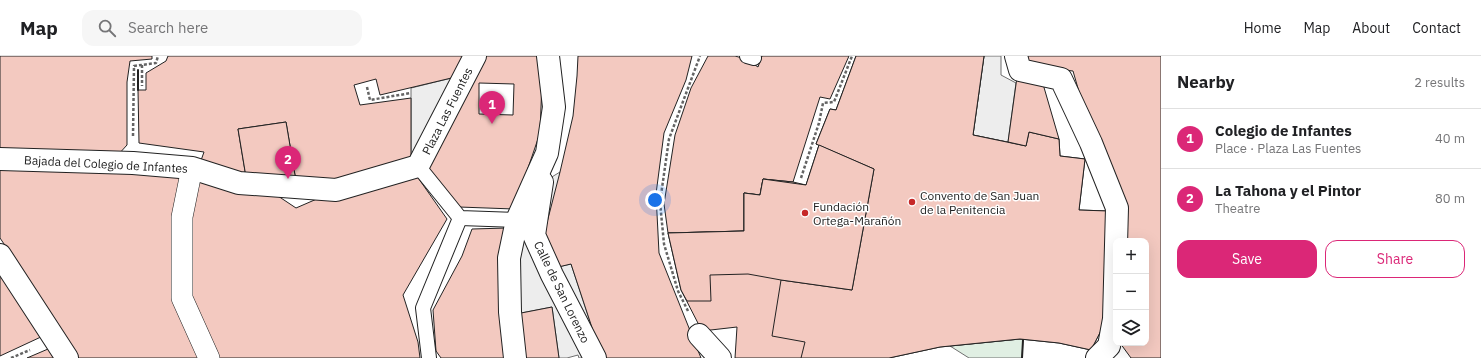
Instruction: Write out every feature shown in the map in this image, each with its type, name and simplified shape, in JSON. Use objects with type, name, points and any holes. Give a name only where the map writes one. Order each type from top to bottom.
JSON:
[{"type":"street","name":"Plaza Las Fuentes","points":[[418,166],[475,56]]},
{"type":"street","name":"Calle de San Lorenzo","points":[[548,56],[554,107],[534,235],[552,275],[595,358]]},
{"type":"street","points":[[1016,56],[1020,70],[1061,78],[1091,143],[1117,208],[1114,319],[1103,352]]},
{"type":"street","points":[[515,358],[510,312],[509,258],[517,220],[547,153]]},
{"type":"street","name":"Bajada del Colegio de Infantes","points":[[0,159],[133,163],[192,168],[239,183],[336,190],[418,166]]},
{"type":"street","points":[[192,168],[182,217],[182,298],[209,358]]},
{"type":"street","points":[[0,255],[68,358]]},
{"type":"street","points":[[699,335],[720,358]]},
{"type":"lane","points":[[418,166],[460,218],[517,220]]},
{"type":"lane","points":[[429,358],[423,308],[460,218]]},
{"type":"path","points":[[133,163],[134,66],[156,63],[158,56]]},
{"type":"path","points":[[699,335],[678,291],[664,244],[660,202],[669,139],[700,56]]},
{"type":"path","points":[[801,178],[819,123],[823,103],[834,102],[852,56]]},
{"type":"path","points":[[142,65],[142,86]]},
{"type":"path","points":[[366,87],[370,100],[411,93]]},
{"type":"green space","points":[[1020,339],[1023,340],[1022,358],[969,358],[950,346]]},
{"type":"shaded area","points":[[984,56],[1001,56],[1001,75],[1016,83],[1008,142],[973,135]]},
{"type":"shaded area","points":[[464,75],[411,162],[411,88]]},
{"type":"shaded area","points":[[560,172],[554,268],[571,264],[602,358],[579,358],[578,355],[567,358],[559,358],[552,307],[516,314],[514,260],[537,186]]},
{"type":"building","points":[[0,56],[152,56],[152,59],[130,61],[127,82],[127,145],[117,156],[0,154]]},
{"type":"building","points":[[168,56],[473,56],[464,75],[380,95],[376,79],[354,85],[360,105],[411,98],[411,162],[339,183],[296,181],[286,122],[238,129],[246,177],[199,166],[204,152],[139,143],[138,90],[146,90],[146,73],[166,61]]},
{"type":"building","points":[[480,56],[543,56],[540,133],[514,209],[459,207],[426,166]],"holes":[[[479,83],[514,84],[513,115],[479,114]]]},
{"type":"building","points":[[578,56],[692,56],[686,80],[664,133],[656,194],[659,253],[701,358],[602,358],[571,264],[554,268],[542,242],[573,116]]},
{"type":"building","points":[[708,56],[735,56],[746,59],[758,67],[762,56],[849,56],[830,99],[820,97],[793,182],[763,179],[760,195],[744,193],[744,231],[668,233],[664,204],[675,135],[691,88]]},
{"type":"building","name":"Convento de San Juan de la Penitencia","points":[[856,56],[984,56],[973,135],[1026,146],[1029,132],[1059,139],[1060,156],[1085,159],[1079,210],[1108,211],[1108,317],[1091,350],[1059,343],[1020,339],[940,347],[889,358],[735,358],[737,327],[702,331],[681,290],[668,233],[744,231],[744,193],[760,195],[763,179],[806,185],[819,145],[816,144],[830,109],[836,110]]},
{"type":"building","name":"Convento de San Juan de la Penitencia","points":[[856,56],[984,56],[973,135],[1026,146],[1029,132],[1059,139],[1060,156],[1085,159],[1079,210],[1108,211],[1108,317],[1091,350],[1059,343],[1020,339],[940,347],[889,358],[801,358],[805,342],[772,336],[781,280],[852,290],[874,169],[816,144],[830,109],[836,110]]},
{"type":"building","points":[[1025,56],[1161,56],[1161,358],[1131,358],[1122,346],[1149,346],[1149,238],[1121,238],[1073,71],[1028,66]]},
{"type":"building","points":[[1017,77],[1043,84],[1059,139],[1029,132],[1026,146],[1008,142]]},
{"type":"building","points":[[286,122],[296,181],[246,177],[238,129]]},
{"type":"building","name":"Fundación Ortega-Marañón","points":[[819,145],[874,169],[852,290],[748,274],[710,275],[711,301],[687,301],[681,290],[668,233],[744,231],[744,193],[760,195],[763,179],[806,185]]},
{"type":"building","points":[[0,169],[183,172],[177,298],[205,358],[76,358],[48,309],[0,238]]},
{"type":"building","points":[[414,172],[447,219],[403,295],[418,342],[420,358],[212,358],[186,297],[186,216],[199,177],[266,188],[296,208],[326,195]]},
{"type":"building","points":[[507,228],[508,358],[441,358],[436,351],[433,310],[462,256],[472,229]]},
{"type":"building","points":[[0,266],[43,336],[0,356]]},
{"type":"building","points":[[552,307],[559,358],[519,358],[516,314]]},
{"type":"building","points":[[55,346],[61,358],[27,358]]},
{"type":"wall","points":[[138,70],[138,90]]},
{"type":"wall","points":[[1022,358],[1023,340]]},
{"type":"place","name":"Colegio de Infantes","points":[[492,124]]},
{"type":"place","name":"La Tahona y el Pintor","points":[[288,179]]},
{"type":"place","name":"Convento de San Juan de la Penitencia","points":[[912,202]]},
{"type":"place","name":"Fundación Ortega-Marañón","points":[[805,213]]}]
